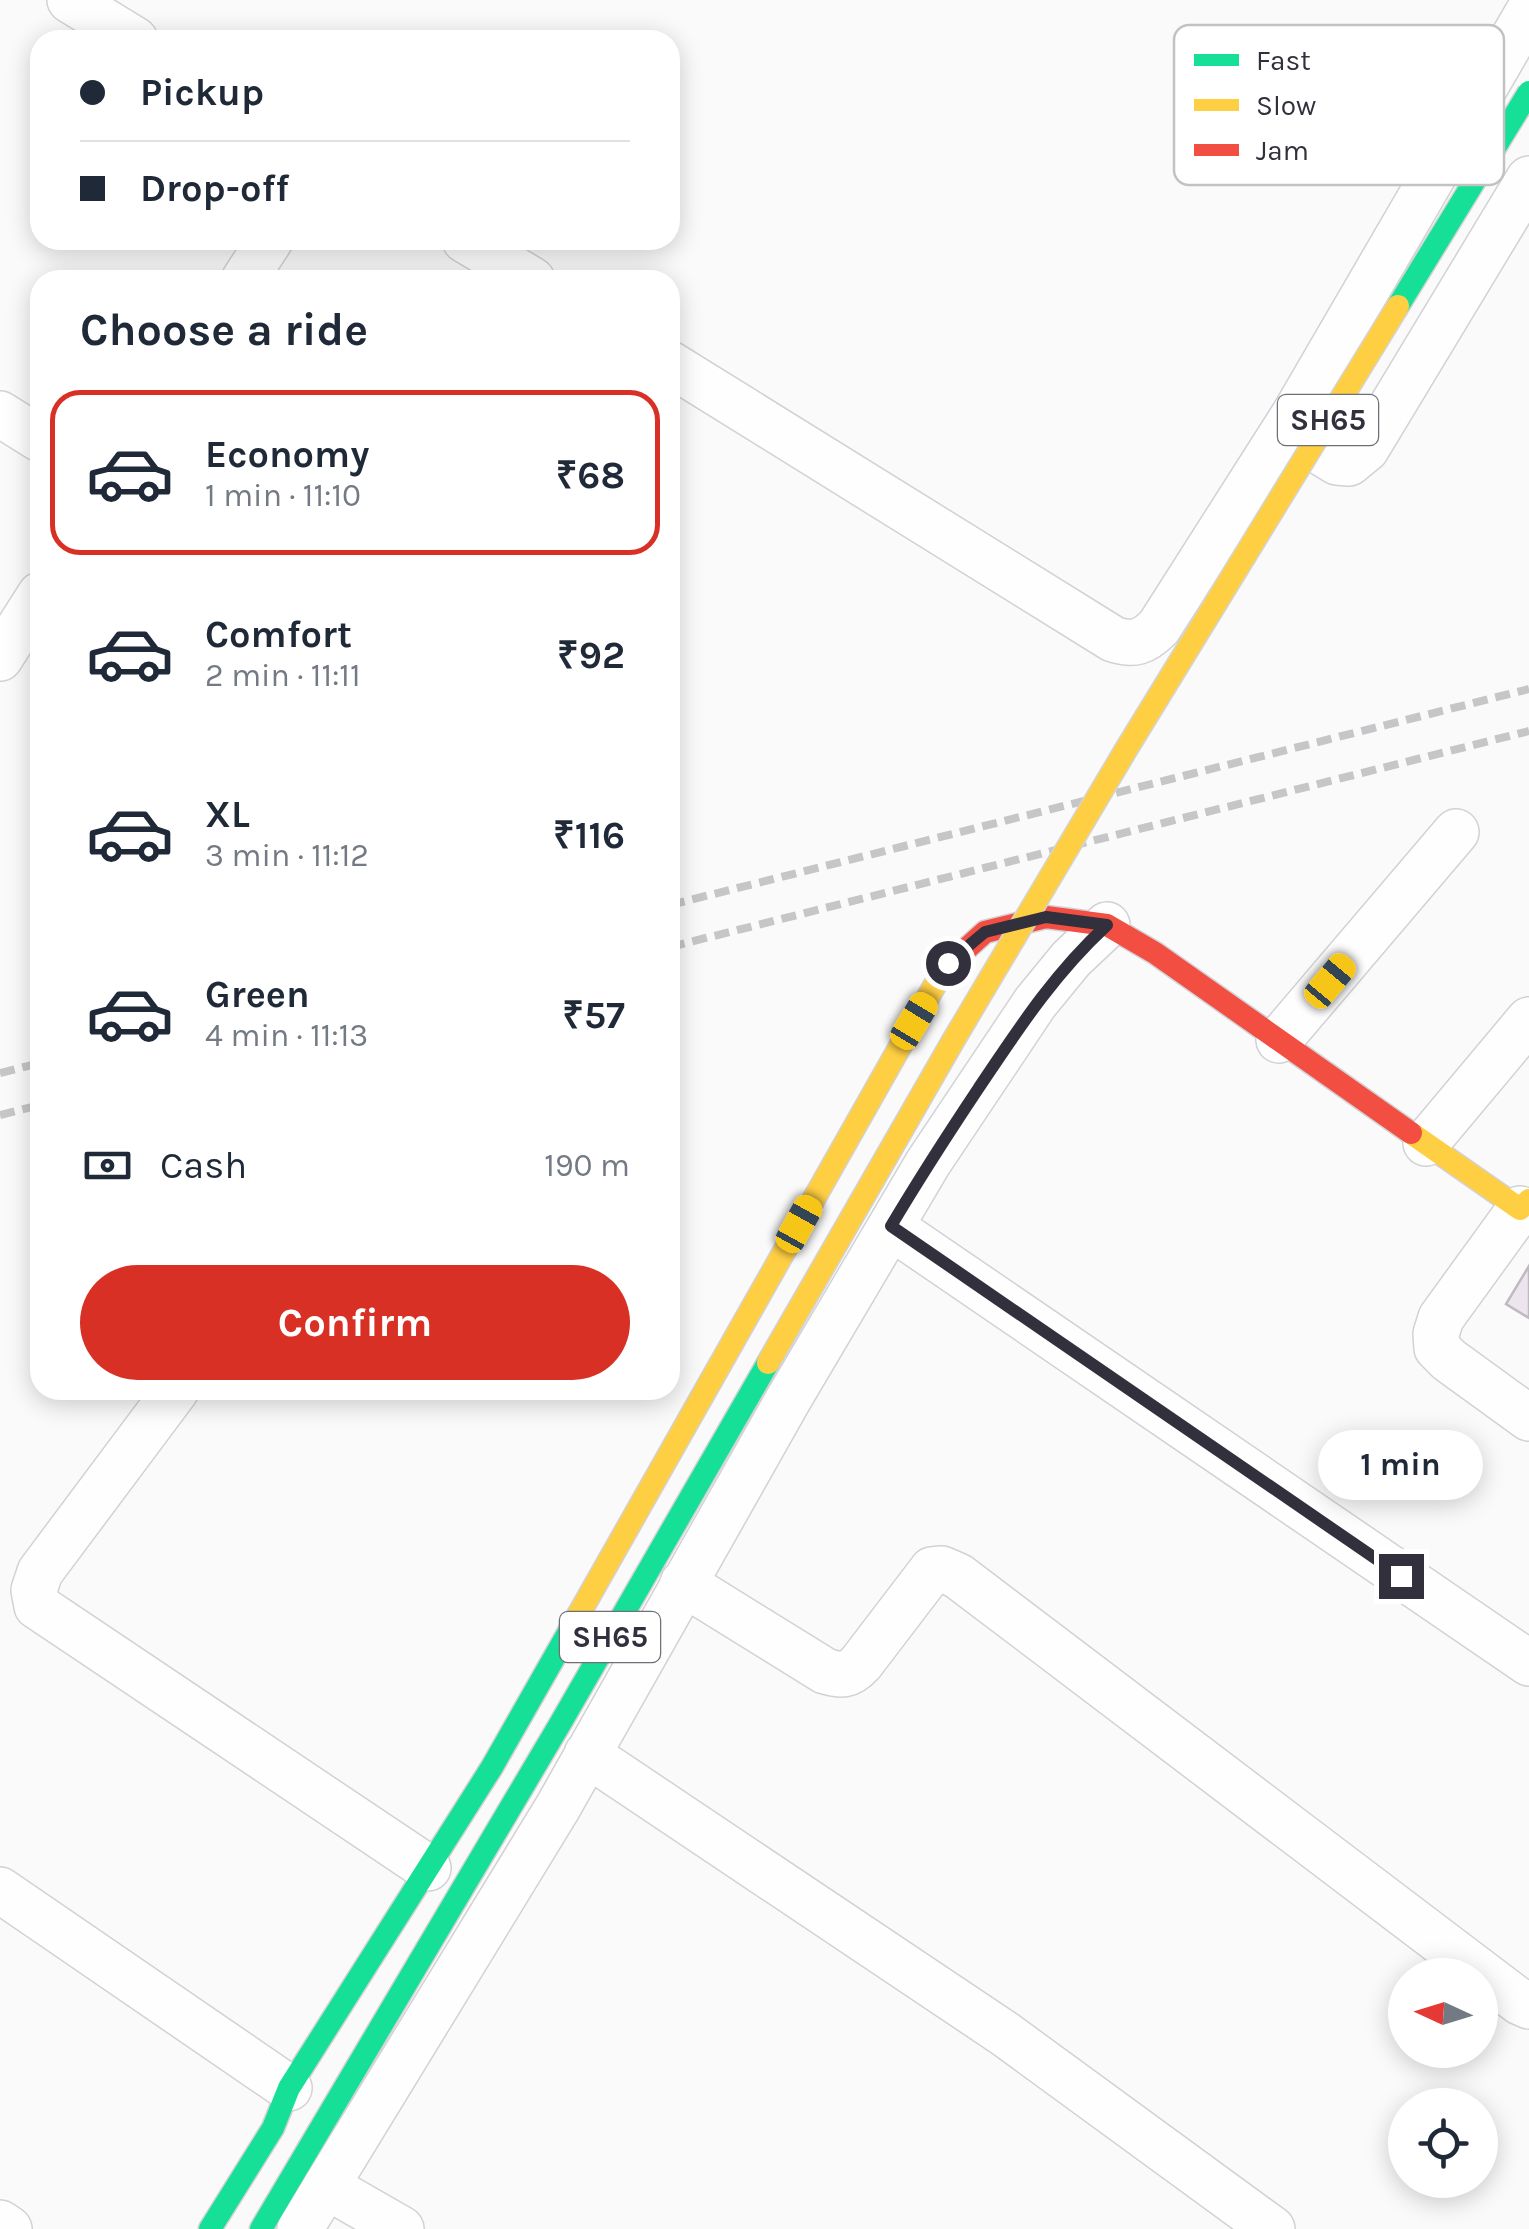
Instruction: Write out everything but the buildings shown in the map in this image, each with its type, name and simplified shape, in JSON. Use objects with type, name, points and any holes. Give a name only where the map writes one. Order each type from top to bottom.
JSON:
[{"type":"main road","name":"SH65","points":[[1504,133],[1529,92]]},
{"type":"main road","name":"SH65","points":[[262,2229],[550,1742],[953,1041],[1127,748],[1472,185]]},
{"type":"main road","points":[[210,2229],[273,2128],[289,2088],[492,1768],[948,963],[985,932],[1046,917],[1107,925],[1154,953],[1426,1143],[1525,1205]]},
{"type":"street","points":[[70,0],[119,30]]},
{"type":"street","points":[[1504,54],[1529,11]]},
{"type":"street","points":[[680,370],[1114,639],[1144,642],[1160,628],[1294,415],[1428,185]]},
{"type":"street","points":[[1294,415],[1295,436],[1337,462],[1349,462],[1366,449],[1527,187]]},
{"type":"street","points":[[482,250],[515,270]]},
{"type":"street","points":[[0,414],[30,434]]},
{"type":"street","points":[[0,658],[30,611]]},
{"type":"street","points":[[1279,1040],[1456,832]]},
{"type":"street","points":[[300,2229],[588,1754],[928,1163],[1034,1003],[1070,958],[1107,925]]},
{"type":"street","points":[[1426,1143],[1529,1020]]},
{"type":"street","points":[[1525,1205],[1442,1318],[1436,1348],[1529,1418]]},
{"type":"street","points":[[891,1226],[1529,1663]]},
{"type":"street","points":[[169,1400],[40,1572],[34,1590],[37,1606],[428,1868]]},
{"type":"street","points":[[683,1583],[839,1676],[851,1673],[861,1663],[932,1570],[942,1569],[958,1576],[1228,1784],[1529,2006]]},
{"type":"street","points":[[588,1754],[1005,2034],[1272,2229]]},
{"type":"street","points":[[0,1890],[289,2088]]},
{"type":"street","points":[[326,2186],[400,2229]]},
{"type":"street","points":[[0,2222],[10,2229]]},
{"type":"railway","points":[[680,902],[1529,689]]},
{"type":"railway","points":[[680,944],[1529,731]]},
{"type":"railway","points":[[0,1073],[30,1066]]},
{"type":"railway","points":[[0,1115],[30,1108]]},
{"type":"traffic: fast","points":[[1504,133],[1529,92]]},
{"type":"traffic: fast","points":[[1398,306],[1472,185]]},
{"type":"traffic: fast","points":[[261,2229],[768,1363]]},
{"type":"traffic: fast","points":[[210,2229],[273,2128],[289,2088],[492,1767],[571,1628]]},
{"type":"traffic: slow","points":[[953,1041],[1398,306]]},
{"type":"traffic: slow","points":[[571,1628],[944,969]]},
{"type":"traffic: slow","points":[[768,1363],[953,1041]]},
{"type":"traffic: slow","points":[[1411,1133],[1520,1209],[1529,1200]]},
{"type":"traffic: jam","points":[[944,969],[985,932],[1046,917],[1107,925],[1155,953],[1411,1133]]},
{"type":"route","points":[[948,963],[985,932],[1046,917],[1107,925],[1070,958],[1034,1003],[891,1226],[1401,1576]]}]
